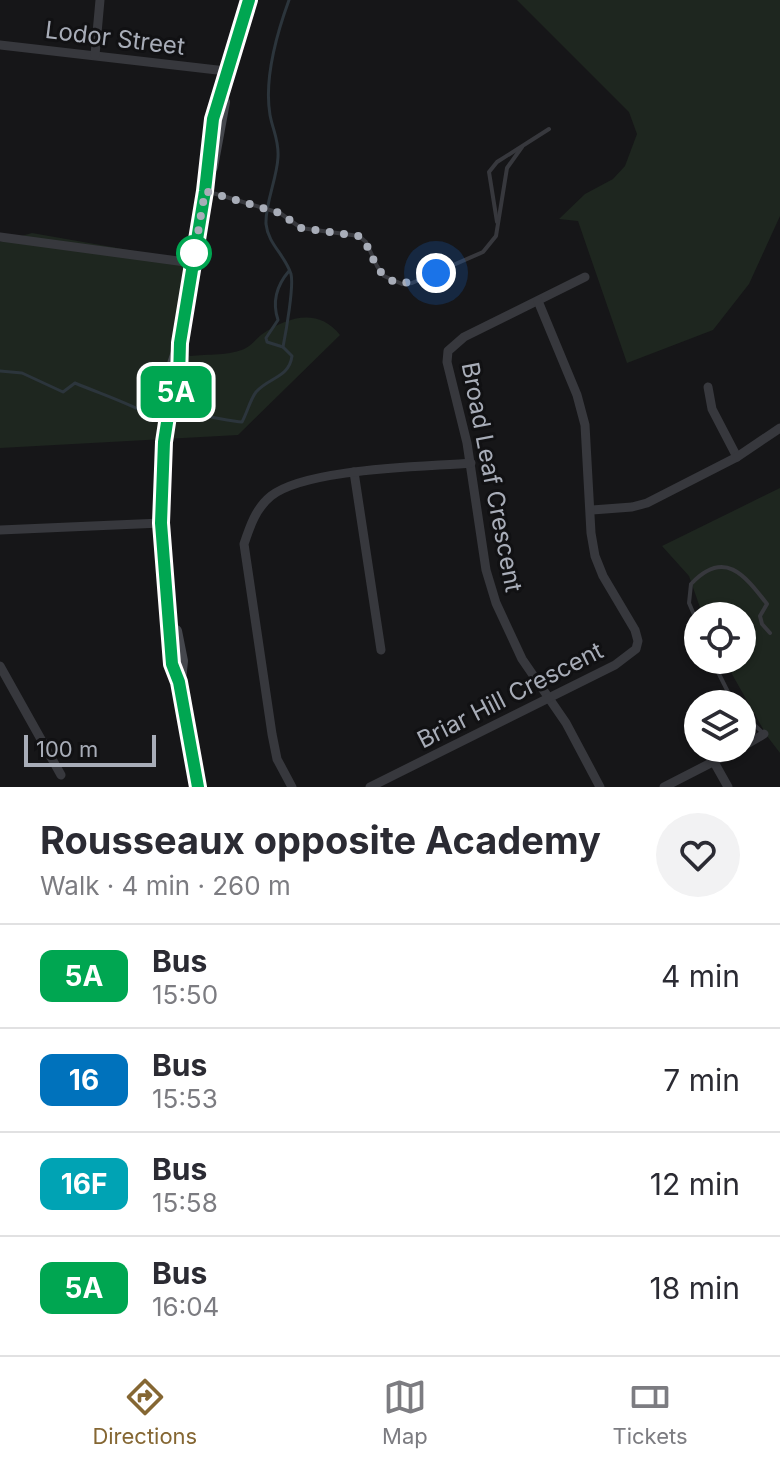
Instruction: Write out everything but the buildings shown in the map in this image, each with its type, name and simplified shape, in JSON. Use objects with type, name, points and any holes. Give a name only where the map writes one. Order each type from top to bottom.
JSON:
[{"type":"main road","points":[[199,783],[179,682],[172,664],[160,490],[169,376],[180,343],[205,191],[213,119],[249,0]]},
{"type":"street","points":[[95,55],[100,0]]},
{"type":"street","name":"Lodor Street","points":[[0,45],[226,71]]},
{"type":"street","points":[[0,237],[193,263]]},
{"type":"street","name":"Broad Leaf Crescent","points":[[585,277],[464,337],[448,351],[447,362],[471,463],[486,570],[496,603],[522,659],[551,698],[600,787]]},
{"type":"street","name":"Briar Hill Crescent","points":[[370,787],[551,698],[626,658],[636,649],[638,641],[635,630],[603,576],[595,556],[585,425],[577,395],[538,301]]},
{"type":"street","points":[[708,387],[712,409],[737,457]]},
{"type":"street","points":[[592,510],[647,503],[737,457],[780,428]]},
{"type":"street","points":[[292,787],[277,759],[272,734],[244,544],[250,524],[271,496],[289,486],[354,472],[471,463]]},
{"type":"street","points":[[354,472],[381,650]]},
{"type":"street","points":[[0,530],[161,523]]},
{"type":"street","points":[[0,666],[61,775]]},
{"type":"street","points":[[756,739],[764,734]]},
{"type":"street","points":[[664,787],[714,762],[728,787]]},
{"type":"lane","points":[[497,224],[489,172],[497,162],[549,129]]},
{"type":"lane","points":[[205,191],[274,211],[301,228],[359,236],[366,242],[384,276],[402,284],[412,283],[483,252],[496,236],[507,168],[522,147]]},
{"type":"lane","points":[[689,602],[691,584],[709,567],[747,577],[767,604],[760,616],[770,633]]},
{"type":"lane","points":[[756,726],[764,734]]},
{"type":"shaded area","points":[[517,0],[780,0],[780,216],[749,284],[713,330],[627,363],[578,221],[559,219],[585,194],[613,179],[625,166],[637,134],[629,112]]},
{"type":"shaded area","points":[[32,233],[197,262],[183,350],[190,356],[240,351],[281,323],[302,318],[322,321],[340,335],[238,435],[0,448],[0,242]]},
{"type":"shaded area","points":[[780,488],[780,753],[756,717],[756,690],[741,690],[732,674],[756,674],[756,602],[698,602],[689,576],[662,546]]},
{"type":"waterway","points":[[180,414],[242,422],[256,392],[283,373],[292,356],[283,347],[291,298],[291,274],[270,238],[266,224],[278,157],[270,115],[270,72],[289,0]]},
{"type":"waterway","points":[[283,347],[267,342],[266,338],[278,320],[277,294],[289,271]]},
{"type":"waterway","points":[[0,371],[22,373],[63,392],[75,383],[154,417]]},
{"type":"bus line","name":"5A","points":[[198,787],[179,682],[172,664],[160,490],[168,416],[179,378],[180,343],[205,191],[213,119],[249,0]]},
{"type":"route","points":[[194,253],[193,263],[205,191],[280,213],[301,228],[359,236],[366,242],[384,276],[396,284],[412,283],[436,273]]}]
